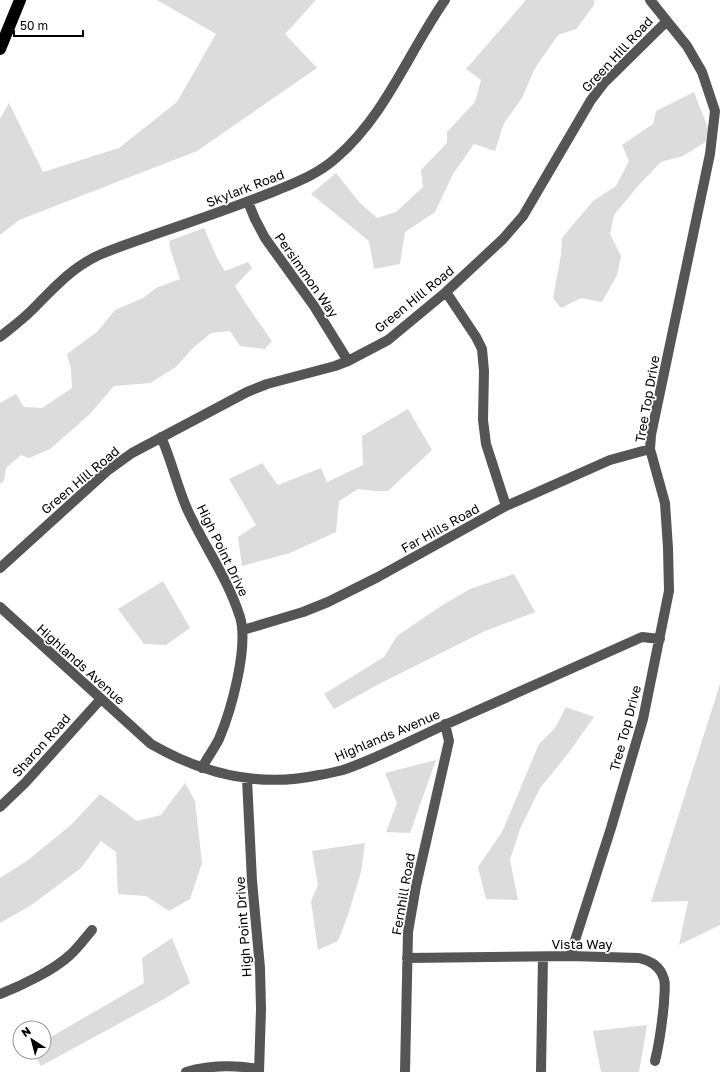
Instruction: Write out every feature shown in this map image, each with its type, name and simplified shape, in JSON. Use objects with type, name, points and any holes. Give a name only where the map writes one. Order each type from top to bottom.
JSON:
[{"type":"highway","points":[[0,49],[20,0]]},
{"type":"street","name":"Skylark Road","points":[[0,337],[27,315],[66,276],[84,262],[109,251],[248,202],[316,173],[335,160],[352,144],[368,125],[392,91],[432,18],[445,0]]},
{"type":"street","name":"Tree Top Drive","points":[[570,956],[611,828],[643,719],[669,591],[665,503],[650,449],[653,427],[718,111],[697,61],[687,46],[650,0]]},
{"type":"street","name":"Green Hill Road","points":[[0,568],[107,471],[132,453],[247,392],[267,384],[335,366],[348,361],[388,340],[446,292],[503,239],[523,216],[591,100],[604,83],[667,21]]},
{"type":"street","name":"Persimmon Way","points":[[248,202],[265,238],[314,306],[348,361]]},
{"type":"street","points":[[446,292],[476,337],[482,349],[484,371],[483,420],[486,444],[506,506]]},
{"type":"street","name":"High Point Drive","points":[[161,437],[168,451],[176,479],[188,509],[202,538],[228,584],[243,630],[240,662],[232,701],[218,739],[202,768]]},
{"type":"street","name":"Far Hills Road","points":[[243,630],[303,612],[328,602],[378,577],[506,506],[610,460],[650,449]]},
{"type":"street","name":"Highlands Avenue","points":[[0,607],[100,700],[151,744],[171,756],[202,768],[247,779],[268,781],[304,778],[341,770],[379,755],[445,724],[642,638],[660,639]]},
{"type":"street","name":"Sharon Road","points":[[0,807],[25,783],[100,700]]},
{"type":"street","name":"Fernhill Road","points":[[405,1072],[408,932],[416,886],[450,741],[445,724]]},
{"type":"street","name":"High Point Drive","points":[[247,779],[252,880],[260,968],[261,1009],[259,1071]]},
{"type":"street","points":[[0,994],[19,986],[70,956],[92,930]]},
{"type":"street","name":"Vista Way","points":[[407,958],[570,956],[640,958],[649,960],[661,972],[664,979],[665,988],[661,1035],[655,1061]]},
{"type":"street","points":[[540,1072],[543,957]]},
{"type":"street","points":[[186,1072],[210,1067],[226,1066],[259,1071]]},
{"type":"shaded area","points":[[157,0],[316,0],[285,34],[317,68],[197,151],[19,220],[0,235],[0,119],[9,103],[43,172],[119,148],[177,102],[216,34]]},
{"type":"shaded area","points":[[526,0],[594,0],[594,5],[576,29],[558,35],[535,68],[522,98],[504,123],[495,151],[474,144],[453,174],[435,212],[405,232],[400,264],[374,269],[369,241],[311,194],[336,173],[360,203],[377,218],[396,212],[423,187],[421,170],[447,143],[447,132],[475,102],[481,80],[466,69]]},
{"type":"shaded area","points":[[694,92],[712,138],[683,156],[661,162],[637,187],[614,215],[610,234],[621,256],[617,275],[602,302],[581,298],[561,308],[553,298],[561,255],[562,238],[593,201],[616,186],[629,161],[622,145],[653,124],[656,111]]},
{"type":"shaded area","points":[[204,228],[218,260],[225,271],[248,262],[252,268],[235,286],[272,341],[265,349],[240,346],[230,331],[211,333],[192,349],[176,367],[150,383],[114,386],[90,414],[50,449],[29,458],[21,455],[6,468],[4,481],[0,484],[0,403],[16,394],[24,407],[42,408],[72,388],[71,369],[67,354],[97,332],[115,310],[143,298],[156,288],[180,279],[169,241]]},
{"type":"shaded area","points":[[408,409],[432,450],[388,491],[358,489],[339,501],[336,532],[290,553],[242,566],[238,537],[256,525],[229,479],[262,463],[278,485],[321,468],[327,482],[363,465],[362,436]]},
{"type":"shaded area","points":[[514,574],[535,612],[483,632],[379,684],[334,709],[324,694],[384,657],[397,636],[441,606],[470,589]]},
{"type":"shaded area","points":[[163,581],[190,628],[166,645],[144,644],[118,609]]},
{"type":"shaded area","points":[[720,684],[720,925],[679,945],[688,901],[651,902]]},
{"type":"shaded area","points":[[566,707],[594,717],[567,755],[540,788],[520,829],[510,860],[518,900],[486,899],[478,867],[502,832],[539,744],[555,728]]},
{"type":"shaded area","points":[[436,760],[410,833],[386,832],[397,803],[385,773]]},
{"type":"shaded area","points":[[185,783],[195,801],[202,863],[190,899],[169,911],[146,896],[118,894],[116,852],[101,841],[81,868],[30,906],[0,923],[0,878],[28,860],[71,825],[100,794],[137,821],[161,815]]},
{"type":"shaded area","points":[[365,843],[361,872],[348,915],[338,941],[318,950],[311,901],[318,885],[312,851]]},
{"type":"shaded area","points":[[172,938],[190,983],[164,999],[41,1066],[38,1060],[52,1060],[52,1036],[144,983],[142,958]]},
{"type":"shaded area","points":[[647,1025],[639,1072],[601,1072],[593,1031]]}]
